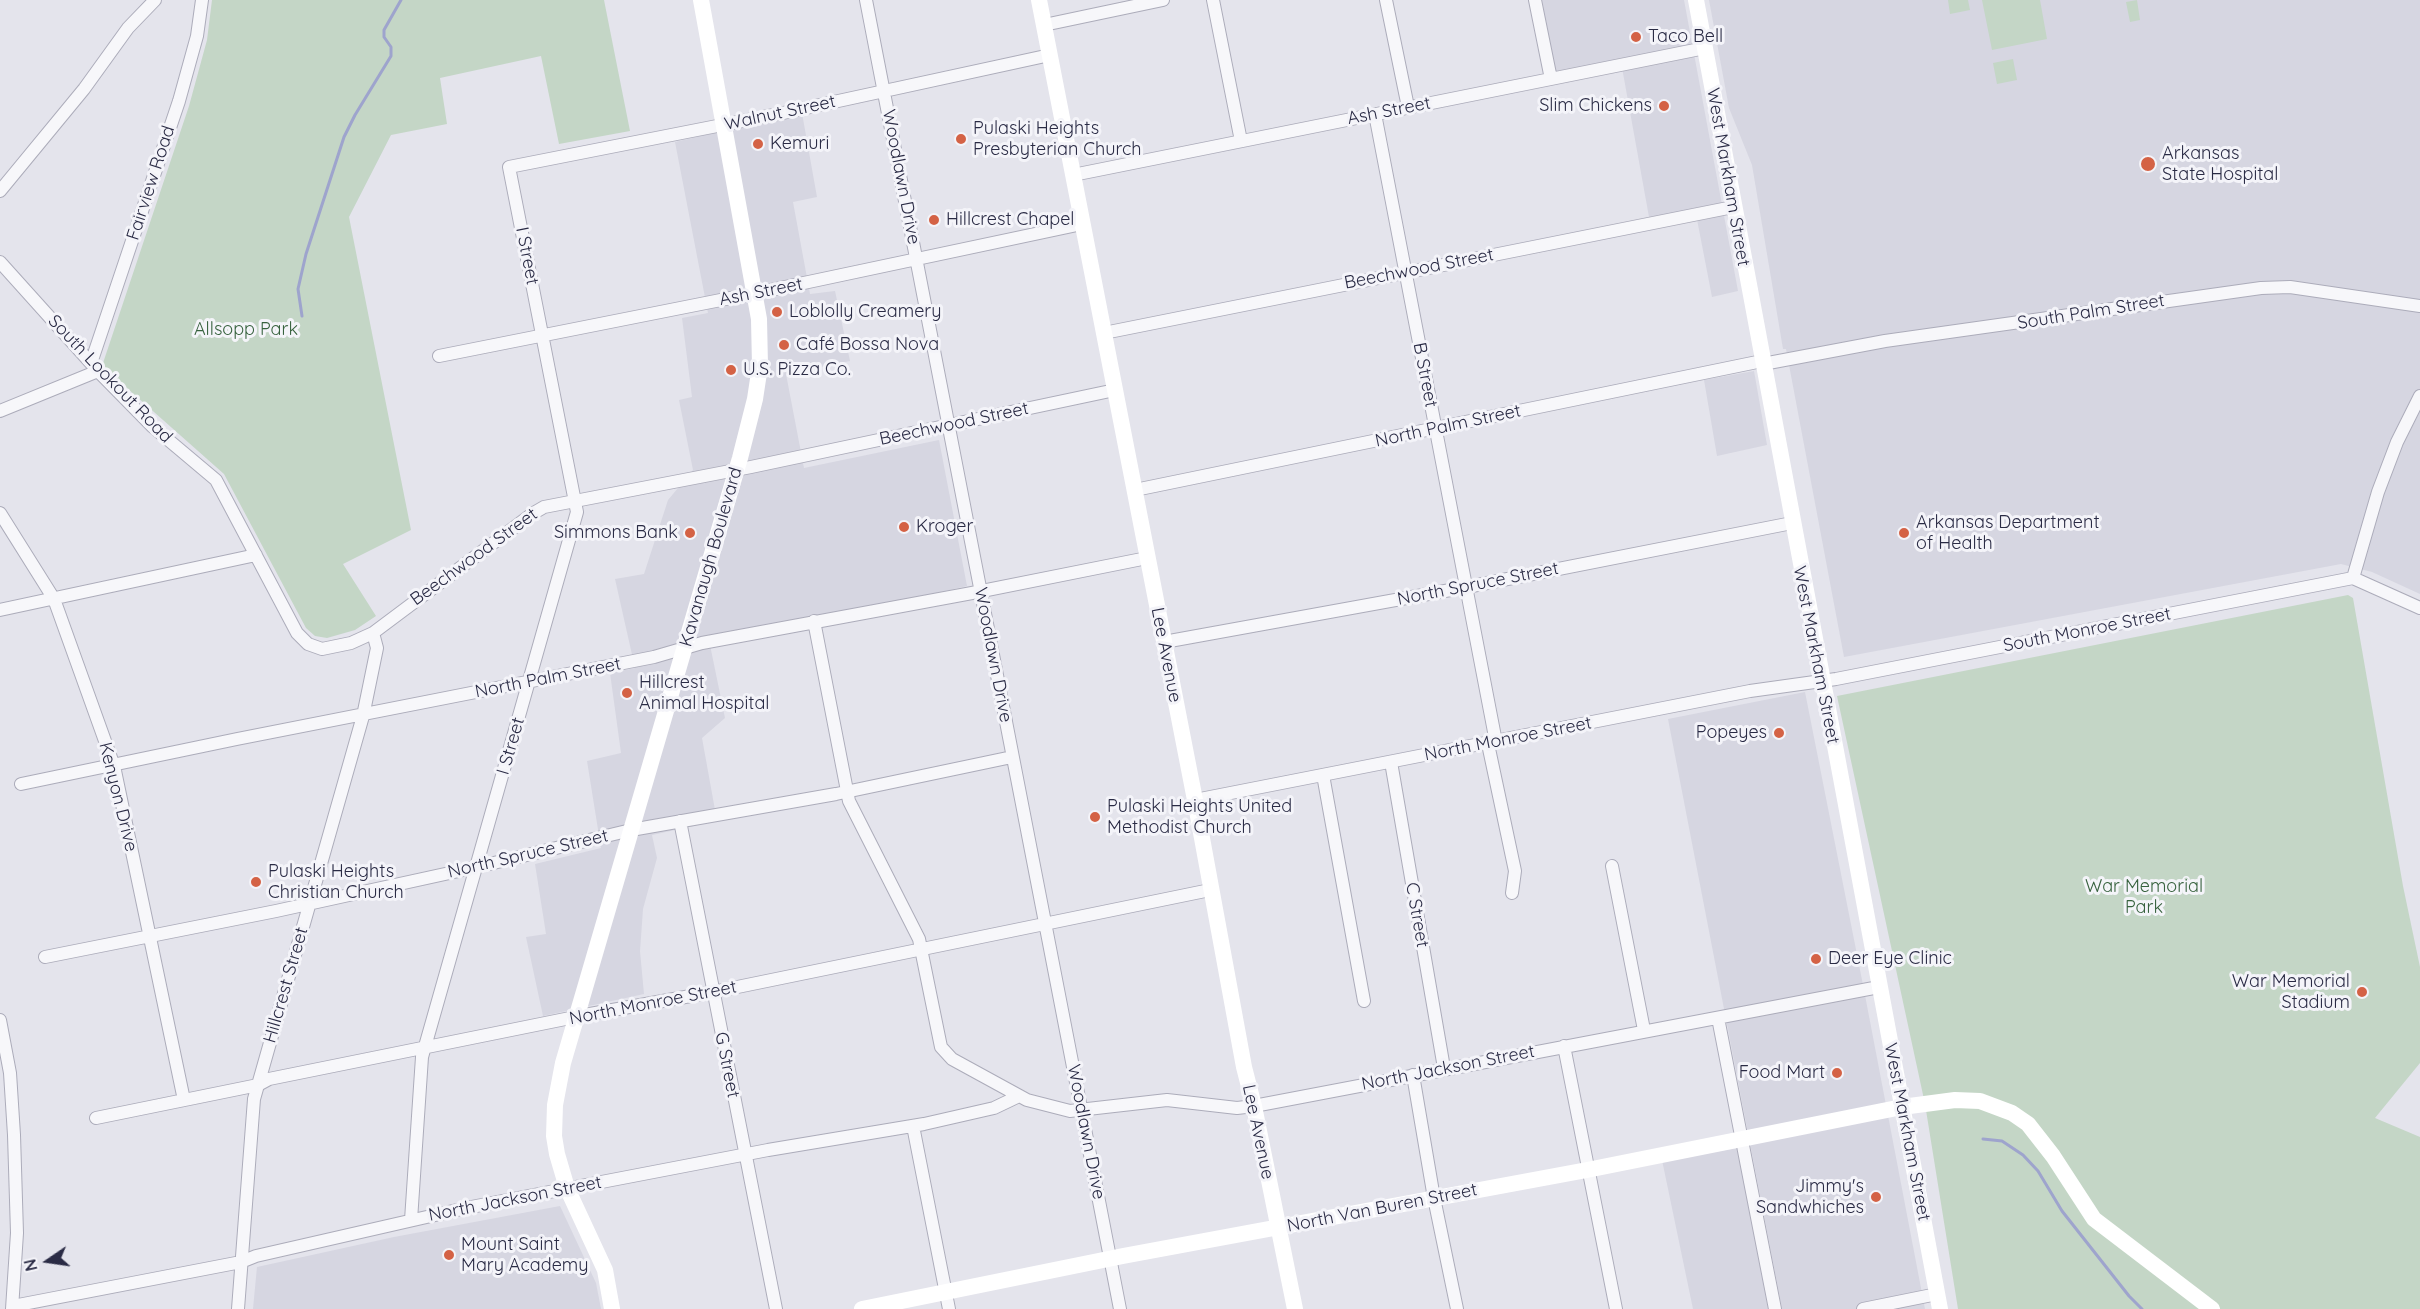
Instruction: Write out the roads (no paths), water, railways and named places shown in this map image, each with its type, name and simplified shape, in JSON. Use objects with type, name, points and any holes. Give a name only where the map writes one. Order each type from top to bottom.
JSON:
[{"type":"street","points":[[0,191],[84,88],[124,33],[155,0]]},
{"type":"street","name":"Fairview Road","points":[[94,367],[181,93],[197,36],[202,0]]},
{"type":"street","name":"Kavanaugh Boulevard","points":[[612,1309],[605,1270],[567,1188],[557,1154],[554,1117],[563,1063],[736,470],[759,376],[760,343],[754,294],[701,0]]},
{"type":"street","name":"Woodlawn Drive","points":[[866,0],[1120,1309]]},
{"type":"street","name":"Lee Avenue","points":[[1039,0],[1244,1067],[1295,1309]]},
{"type":"street","points":[[1044,25],[1163,0]]},
{"type":"street","points":[[1213,0],[1241,141]]},
{"type":"street","points":[[1386,0],[1408,107]]},
{"type":"street","points":[[1535,0],[1551,79]]},
{"type":"street","name":"West Markham Street","points":[[1696,0],[1878,987],[1939,1301]]},
{"type":"street","name":"Ash Street","points":[[1073,175],[1705,48]]},
{"type":"street","name":"Walnut Street","points":[[509,167],[724,125],[1050,55]]},
{"type":"street","name":"B Street","points":[[1375,114],[1467,587],[1515,871],[1512,893]]},
{"type":"street","name":"I Street","points":[[411,1220],[422,1057],[578,512],[509,167]]},
{"type":"street","name":"Beechwood Street","points":[[1104,333],[1733,207]]},
{"type":"street","name":"Ash Street","points":[[439,356],[754,294],[1082,224]]},
{"type":"street","name":"South Lookout Road","points":[[0,262],[94,367],[153,427],[216,480],[256,555]]},
{"type":"street","name":"South Palm Street","points":[[1762,363],[1885,341],[2261,288],[2290,287],[2420,306]]},
{"type":"street","name":"North Palm Street","points":[[1134,490],[1762,363]]},
{"type":"street","points":[[0,411],[94,367]]},
{"type":"street","name":"Beechwood Street","points":[[256,555],[297,633],[308,644],[330,648],[361,640],[373,633],[532,513],[556,503],[736,470],[1115,390]]},
{"type":"street","points":[[2420,396],[2397,442],[2378,492],[2353,578],[2420,608]]},
{"type":"street","name":"Kenyon Drive","points":[[0,513],[54,599],[114,766],[184,1100]]},
{"type":"street","name":"North Spruce Street","points":[[1164,642],[1467,587],[1792,523]]},
{"type":"street","points":[[0,610],[256,555]]},
{"type":"street","name":"North Palm Street","points":[[21,784],[530,682],[684,649],[702,643],[1147,558]]},
{"type":"street","name":"South Monroe Street","points":[[1821,680],[2353,578]]},
{"type":"street","name":"North Jackson Street","points":[[814,621],[847,791],[858,819],[919,939],[939,1042],[943,1052],[1017,1096],[1070,1111],[1167,1100],[1237,1108],[1254,1106],[1878,987]]},
{"type":"street","name":"Hillcrest Street","points":[[238,1309],[254,1099],[363,716],[377,648],[373,633]]},
{"type":"street","name":"North Monroe Street","points":[[1194,800],[1750,691],[1821,680]]},
{"type":"street","name":"North Spruce Street","points":[[45,957],[311,903],[477,867],[631,830],[1012,758]]},
{"type":"street","name":"C Street","points":[[1390,762],[1444,1068]]},
{"type":"street","points":[[1323,775],[1364,1001]]},
{"type":"street","name":"G Street","points":[[680,820],[776,1309]]},
{"type":"street","points":[[1612,866],[1644,1030]]},
{"type":"street","name":"North Monroe Street","points":[[96,1118],[258,1085],[269,1079],[425,1047],[713,992],[1210,890]]},
{"type":"street","points":[[1718,1018],[1775,1309]]},
{"type":"street","points":[[0,1020],[10,1073],[13,1124],[17,1233],[12,1308]]},
{"type":"street","points":[[1564,1046],[1616,1309]]},
{"type":"street","points":[[1413,1075],[1456,1309]]},
{"type":"street","name":"North Jackson Street","points":[[12,1308],[241,1262],[255,1256],[411,1220],[567,1188],[914,1126],[994,1108],[1017,1096]]},
{"type":"street","name":"North Van Buren Street","points":[[861,1309],[1110,1259],[1587,1170],[1902,1107],[1966,1100],[1980,1101],[2014,1114],[2028,1124],[2094,1219],[2212,1309]]},
{"type":"street","points":[[914,1126],[949,1309]]},
{"type":"street","points":[[1863,1309],[1939,1301]]},
{"type":"waterway","points":[[302,316],[298,289],[306,254],[344,137],[391,56],[391,47],[384,37],[384,30],[401,0]]},
{"type":"waterway","points":[[1983,1139],[2002,1141],[2023,1155],[2038,1171],[2062,1211],[2129,1296],[2142,1309]]},
{"type":"place","name":"Taco Bell","points":[[1636,37]]},
{"type":"place","name":"Slim Chickens","points":[[1664,106]]},
{"type":"place","name":"Pulaski Heights Presbyterian Church","points":[[961,139]]},
{"type":"place","name":"Kemuri","points":[[758,144]]},
{"type":"place","name":"Arkansas State Hospital","points":[[2148,164]]},
{"type":"place","name":"Hillcrest Chapel","points":[[934,220]]},
{"type":"place","name":"Loblolly Creamery","points":[[777,312]]},
{"type":"place","name":"Café Bossa Nova","points":[[784,345]]},
{"type":"place","name":"U.S. Pizza Co.","points":[[731,370]]},
{"type":"place","name":"Kroger","points":[[904,527]]},
{"type":"place","name":"Simmons Bank","points":[[690,533]]},
{"type":"place","name":"Arkansas Department of Health","points":[[1904,533]]},
{"type":"place","name":"Hillcrest Animal Hospital","points":[[627,693]]},
{"type":"place","name":"Popeyes","points":[[1779,733]]},
{"type":"place","name":"Pulaski Heights United Methodist Church","points":[[1095,817]]},
{"type":"place","name":"Pulaski Heights Christian Church","points":[[256,882]]},
{"type":"place","name":"Deer Eye Clinic","points":[[1816,959]]},
{"type":"place","name":"War Memorial Stadium","points":[[2362,992]]},
{"type":"place","name":"Food Mart","points":[[1837,1073]]},
{"type":"place","name":"Jimmy's Sandwhiches","points":[[1876,1197]]},
{"type":"place","name":"Mount Saint Mary Academy","points":[[449,1255]]},
{"type":"park label","name":"Allsopp Park","points":[[246,330]]},
{"type":"park label","name":"War Memorial Park","points":[[2144,897]]}]
